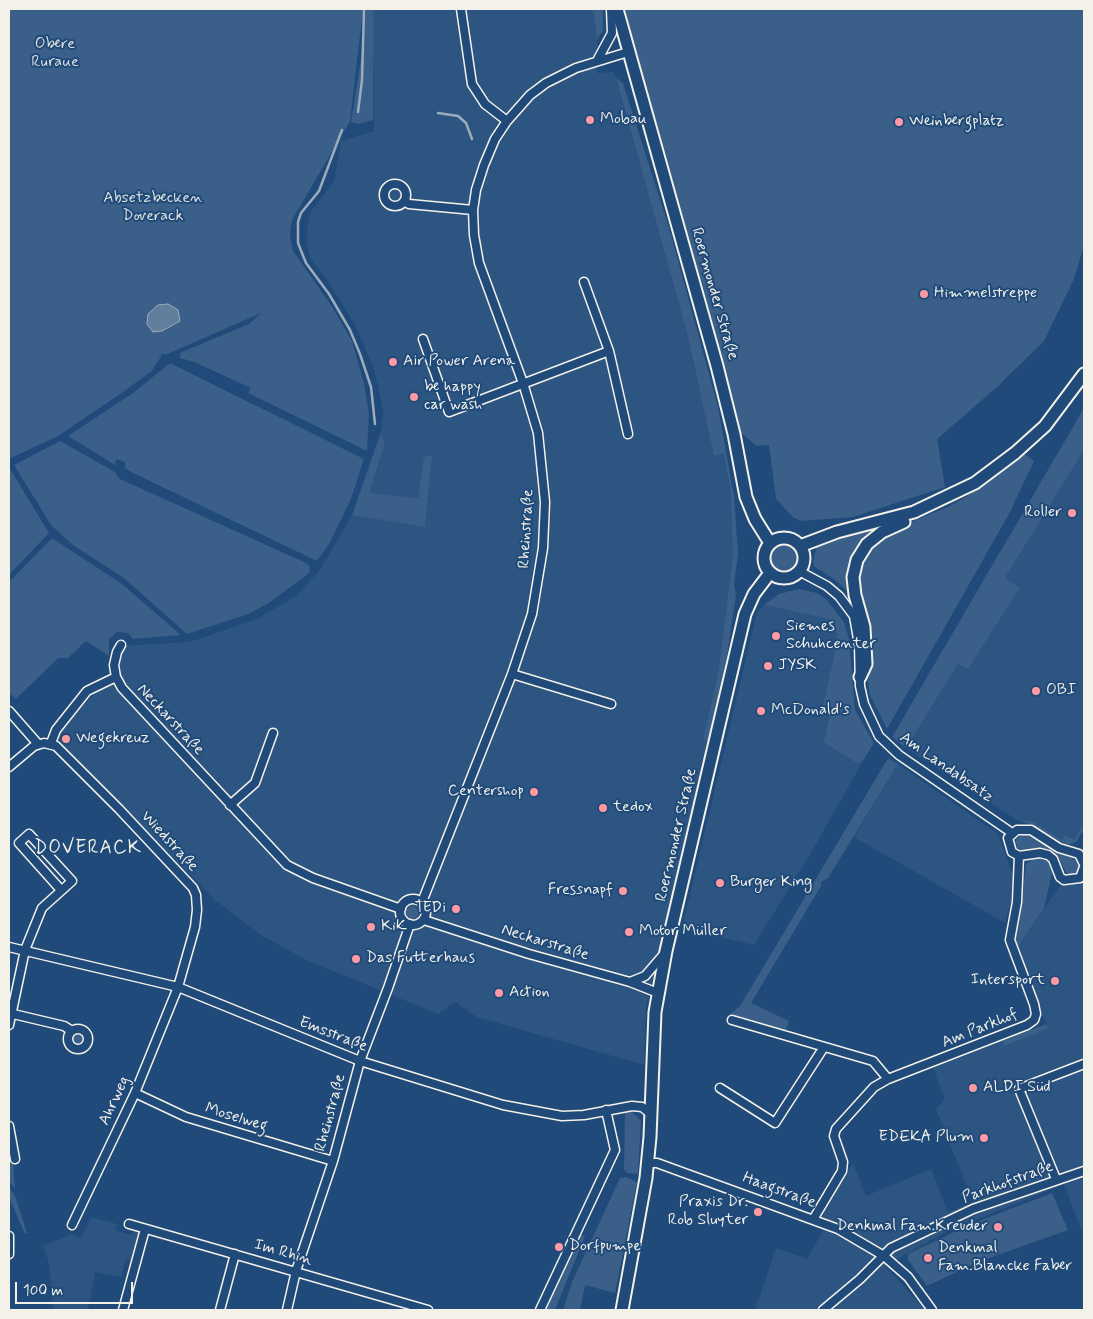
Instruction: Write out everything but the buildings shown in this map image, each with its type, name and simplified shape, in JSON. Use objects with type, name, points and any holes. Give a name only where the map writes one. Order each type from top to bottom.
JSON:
[{"type":"main road","name":"Roermonder Straße","points":[[617,9],[717,366],[734,434],[746,497],[754,519],[770,543]]},
{"type":"main road","points":[[800,546],[836,532],[914,512],[975,482],[1015,453],[1045,426],[1084,374]]},
{"type":"main road","points":[[860,677],[866,664],[866,638],[855,595],[853,577],[857,560],[867,544],[882,532],[942,507],[967,493],[975,482]]},
{"type":"main road","points":[[789,539],[800,546],[804,558],[799,571],[794,575],[782,578],[770,573],[764,561],[766,548],[770,543],[776,540],[789,539]]},
{"type":"main road","name":"Roermonder Straße","points":[[622,1310],[648,1164],[651,1077],[658,993],[666,951],[745,614],[754,594],[770,573]]},
{"type":"street","points":[[462,9],[472,84],[485,104],[507,121]]},
{"type":"street","points":[[598,59],[612,33],[611,9]]},
{"type":"street","name":"Rheinstraße","points":[[424,920],[426,912],[422,902],[512,674],[532,614],[542,558],[545,519],[538,433],[523,383],[479,263],[473,210],[484,165],[495,139],[507,121],[530,95],[563,73],[598,59],[628,52]]},
{"type":"street","points":[[404,201],[409,204],[473,210]]},
{"type":"street","points":[[584,282],[609,351],[628,434]]},
{"type":"street","points":[[423,339],[449,412],[609,351]]},
{"type":"street","name":"Am Landabsatz","points":[[799,571],[828,586],[839,596],[854,616],[859,645],[860,677],[864,704],[879,736],[899,754],[1012,832]]},
{"type":"street","name":"Neckarstraße","points":[[121,645],[114,665],[116,677],[122,688],[287,865],[313,878],[401,910]]},
{"type":"street","points":[[512,674],[611,704]]},
{"type":"street","points":[[9,767],[38,744],[51,743],[56,730],[87,691],[116,677]]},
{"type":"street","points":[[9,711],[38,744]]},
{"type":"street","points":[[230,805],[255,783],[273,733]]},
{"type":"street","name":"Wiedstraße","points":[[51,743],[119,808],[193,888],[197,910],[195,927],[178,987]]},
{"type":"street","points":[[1080,854],[1058,848],[1031,830],[1021,829],[1012,832],[1008,838],[1012,852],[1019,856],[1040,853],[1048,855],[1053,859],[1060,877],[1070,881],[1080,878],[1084,866],[1080,854],[1084,846]]},
{"type":"street","points":[[9,1025],[25,950],[42,908],[72,881],[29,834],[19,843],[61,890]]},
{"type":"street","name":"Am Parkhof","points":[[814,1218],[842,1171],[843,1162],[834,1136],[836,1129],[874,1087],[888,1079],[1027,1026],[1034,1020],[1036,1014],[1034,1004],[1010,940],[1017,902],[1019,856]]},
{"type":"street","points":[[422,902],[410,900],[406,902],[401,910],[402,919],[410,924],[420,923],[424,920]]},
{"type":"street","name":"Neckarstraße","points":[[424,920],[530,954],[630,982],[658,993]]},
{"type":"street","name":"Rheinstraße","points":[[287,1310],[296,1271],[333,1161],[360,1060],[410,924]]},
{"type":"street","name":"Emsstraße","points":[[9,947],[178,987],[360,1060],[503,1105],[562,1116],[632,1106],[642,1107],[650,1114]]},
{"type":"street","points":[[630,982],[645,976],[666,951]]},
{"type":"street","name":"Ahrweg","points":[[72,1225],[135,1093],[178,987]]},
{"type":"street","points":[[10,1014],[64,1026],[72,1031]]},
{"type":"street","points":[[732,1020],[873,1061],[888,1079]]},
{"type":"street","points":[[720,1088],[775,1123],[824,1047]]},
{"type":"street","points":[[1056,1179],[1019,1089],[1084,1064]]},
{"type":"street","name":"Moselweg","points":[[135,1093],[186,1117],[333,1161]]},
{"type":"street","points":[[540,1310],[615,1150],[606,1110]]},
{"type":"street","points":[[9,1126],[15,1159]]},
{"type":"street","name":"Haagstraße","points":[[648,1164],[657,1163],[814,1218],[838,1229],[884,1256],[908,1277],[932,1310]]},
{"type":"street","name":"Parkhofstraße","points":[[823,1310],[891,1248],[955,1217],[1084,1170]]},
{"type":"street","name":"Im Rhin","points":[[129,1224],[428,1310]]},
{"type":"street","points":[[123,1310],[145,1229]]},
{"type":"street","points":[[9,1236],[9,1254]]},
{"type":"street","points":[[220,1310],[235,1254]]},
{"type":"shaded area","points":[[374,9],[593,9],[597,39],[597,73],[613,72],[616,78],[687,333],[714,456],[724,454],[730,488],[733,555],[718,673],[703,740],[708,741],[646,1007],[644,1065],[477,1017],[455,1002],[438,1014],[306,960],[261,935],[215,900],[55,737],[83,705],[114,676],[119,646],[190,642],[257,619],[296,596],[319,571],[352,515],[382,427],[383,409],[374,369],[355,325],[330,284],[310,258],[307,230],[310,213],[334,181],[341,141],[374,131]]},
{"type":"shaded area","points":[[168,304],[178,310],[180,321],[162,331],[153,332],[147,324],[148,314],[158,305]]},
{"type":"shaded area","points":[[1084,450],[1084,824],[1074,840],[1062,840],[1032,821],[1017,820],[906,748],[958,664],[968,669],[1020,588],[1005,578]]},
{"type":"shaded area","points":[[764,605],[834,620],[840,630],[838,691],[870,749],[812,851],[754,945],[682,928],[757,612]]},
{"type":"shaded area","points":[[898,764],[998,834],[1012,872],[1013,884],[1005,923],[854,837]]},
{"type":"shaded area","points":[[1084,851],[1084,1237],[1064,1184],[944,1233],[885,1266],[925,1310],[755,1310],[776,1248],[807,1259],[823,1231],[824,1213],[853,1163],[866,1196],[931,1169],[948,1212],[973,1202],[936,1109],[945,1099],[933,1068],[1002,1041],[1004,1046],[1048,1029],[1017,948]]},
{"type":"shaded area","points":[[91,1217],[117,1224],[115,1230],[130,1235],[135,1231],[140,1233],[133,1260],[126,1259],[121,1277],[95,1272],[88,1310],[53,1310],[49,1263],[43,1246],[71,1234],[81,1238]]},
{"type":"green space","name":"Absetzbecken Doverack","points":[[9,9],[363,9],[350,121],[292,220],[290,235],[293,251],[333,308],[352,341],[364,383],[369,413],[367,451],[248,393],[251,388],[194,362],[180,358],[180,353],[249,324],[261,313],[165,355],[163,353],[152,371],[123,392],[58,436],[9,459]]},
{"type":"green space","points":[[365,9],[374,9],[373,120],[358,124],[351,122],[364,40]]},
{"type":"green space","points":[[593,9],[603,9],[603,31],[597,39]]},
{"type":"green space","points":[[625,9],[1084,9],[1084,245],[1074,279],[1044,341],[996,388],[937,439],[945,487],[853,517],[801,521],[793,517],[776,499],[769,445],[757,446],[741,433],[709,308],[634,48]]},
{"type":"green space","points":[[616,78],[623,83],[670,231],[718,407],[734,496],[738,553],[734,585],[736,595],[727,656],[708,741],[703,740],[718,673],[733,555],[730,488],[724,454],[714,456],[687,333]]},
{"type":"green space","points":[[170,363],[364,459],[351,499],[329,544],[317,561],[133,473],[125,468],[125,462],[116,459],[115,465],[68,436],[133,393]]},
{"type":"green space","points":[[1084,408],[1084,450],[1005,578],[1020,588],[968,669],[958,664],[906,748],[892,737]]},
{"type":"green space","points":[[381,434],[385,443],[369,493],[418,498],[424,457],[432,455],[425,527],[352,515]]},
{"type":"green space","points":[[60,441],[115,472],[120,479],[304,562],[310,566],[309,573],[269,603],[248,614],[187,634],[125,579],[73,545],[51,525],[14,465]]},
{"type":"green space","points":[[1023,453],[1034,461],[1009,514],[887,729],[870,695],[868,682],[873,655],[872,629],[861,593],[857,592],[858,570],[866,551],[876,541],[901,526],[950,506],[966,497]]},
{"type":"green space","points":[[9,467],[49,533],[9,575]]},
{"type":"green space","points":[[871,530],[873,534],[850,594],[834,579],[815,567],[813,562],[817,546],[849,534]]},
{"type":"green space","points":[[52,538],[122,584],[181,635],[133,639],[128,633],[117,632],[109,639],[109,656],[86,641],[68,658],[58,658],[16,699],[9,693],[9,582]]},
{"type":"green space","points":[[784,543],[794,548],[799,558],[794,568],[784,573],[774,568],[769,558],[774,548]]},
{"type":"green space","points":[[799,589],[817,593],[826,599],[844,622],[849,639],[855,710],[874,743],[863,760],[857,763],[824,742],[831,710],[823,705],[838,639],[834,620],[764,605],[779,594]]},
{"type":"green space","points":[[888,758],[898,764],[828,878],[821,882],[821,886],[751,1003],[789,1021],[785,1033],[728,1016],[740,1006]]},
{"type":"green space","points":[[1017,820],[1032,821],[1062,840],[1065,835],[1074,840],[1084,824],[1084,829],[1076,842],[1067,845],[1031,825]]},
{"type":"green space","points":[[1026,833],[1033,835],[1077,861],[1079,866],[1077,873],[1067,874],[1058,857],[1046,849],[1022,851],[1018,848],[1015,842],[1017,838]]},
{"type":"green space","points":[[1037,857],[1048,861],[1052,873],[1044,908],[1017,948],[1013,937],[1022,902],[1026,864]]},
{"type":"green space","points":[[410,907],[414,907],[418,913],[414,919],[410,919],[406,915],[406,911]]},
{"type":"green space","points":[[1046,1024],[1048,1029],[1004,1046],[1002,1041]]},
{"type":"green space","points":[[77,1033],[81,1033],[85,1039],[81,1045],[77,1045],[73,1041],[73,1037]]},
{"type":"green space","points":[[625,1111],[631,1111],[641,1121],[638,1174],[627,1173],[624,1169]]},
{"type":"green space","points":[[9,1145],[13,1163],[15,1189],[9,1181]]},
{"type":"green space","points":[[626,1177],[637,1182],[615,1293],[585,1285],[580,1310],[563,1310],[572,1282],[620,1178]]},
{"type":"green space","points":[[9,1187],[15,1196],[27,1233],[25,1234],[9,1197]]},
{"type":"green space","points":[[1052,1193],[1068,1230],[978,1262],[927,1286],[908,1260],[908,1254],[971,1224]]},
{"type":"green space","points":[[579,1234],[585,1236],[555,1310],[543,1310]]},
{"type":"waterway","points":[[358,112],[362,80],[364,9]]},
{"type":"waterway","points":[[438,113],[458,116],[466,123],[472,139]]},
{"type":"waterway","points":[[342,130],[319,191],[301,213],[298,222],[298,243],[306,263],[329,294],[350,330],[371,387],[375,424]]},
{"type":"place","name":"Mobau","points":[[590,120]]},
{"type":"place","name":"Weinbergplatz","points":[[899,122]]},
{"type":"place","name":"Himmelstreppe","points":[[924,294]]},
{"type":"place","name":"Air Power Arena","points":[[393,362]]},
{"type":"place","name":"be happy car wash","points":[[414,397]]},
{"type":"place","name":"Roller","points":[[1072,513]]},
{"type":"place","name":"Siemes Schuhcenter","points":[[776,636]]},
{"type":"place","name":"JYSK","points":[[768,666]]},
{"type":"place","name":"OBI","points":[[1036,691]]},
{"type":"place","name":"McDonald's","points":[[761,711]]},
{"type":"place","name":"Wegekreuz","points":[[66,739]]},
{"type":"place","name":"Centershop","points":[[534,792]]},
{"type":"place","name":"tedox","points":[[603,808]]},
{"type":"place","name":"Burger King","points":[[720,883]]},
{"type":"place","name":"Fressnapf","points":[[623,891]]},
{"type":"place","name":"TEDi","points":[[456,909]]},
{"type":"place","name":"KiK","points":[[371,927]]},
{"type":"place","name":"Motor Müller","points":[[629,932]]},
{"type":"place","name":"Das Futterhaus","points":[[356,959]]},
{"type":"place","name":"Intersport","points":[[1055,981]]},
{"type":"place","name":"Action","points":[[499,993]]},
{"type":"place","name":"ALDI Süd","points":[[973,1088]]},
{"type":"place","name":"EDEKA Plum","points":[[984,1138]]},
{"type":"place","name":"Praxis Dr. Rob Sluyter","points":[[758,1212]]},
{"type":"place","name":"Denkmal Fam.Kreuder","points":[[998,1227]]},
{"type":"place","name":"Dorfpumpe","points":[[559,1247]]},
{"type":"place","name":"Denkmal Fam.Blancke Faber","points":[[928,1258]]},
{"type":"district","name":"DOVERACK","points":[[88,849]]},
{"type":"park label","name":"Obere Ruraue","points":[[55,54]]}]
